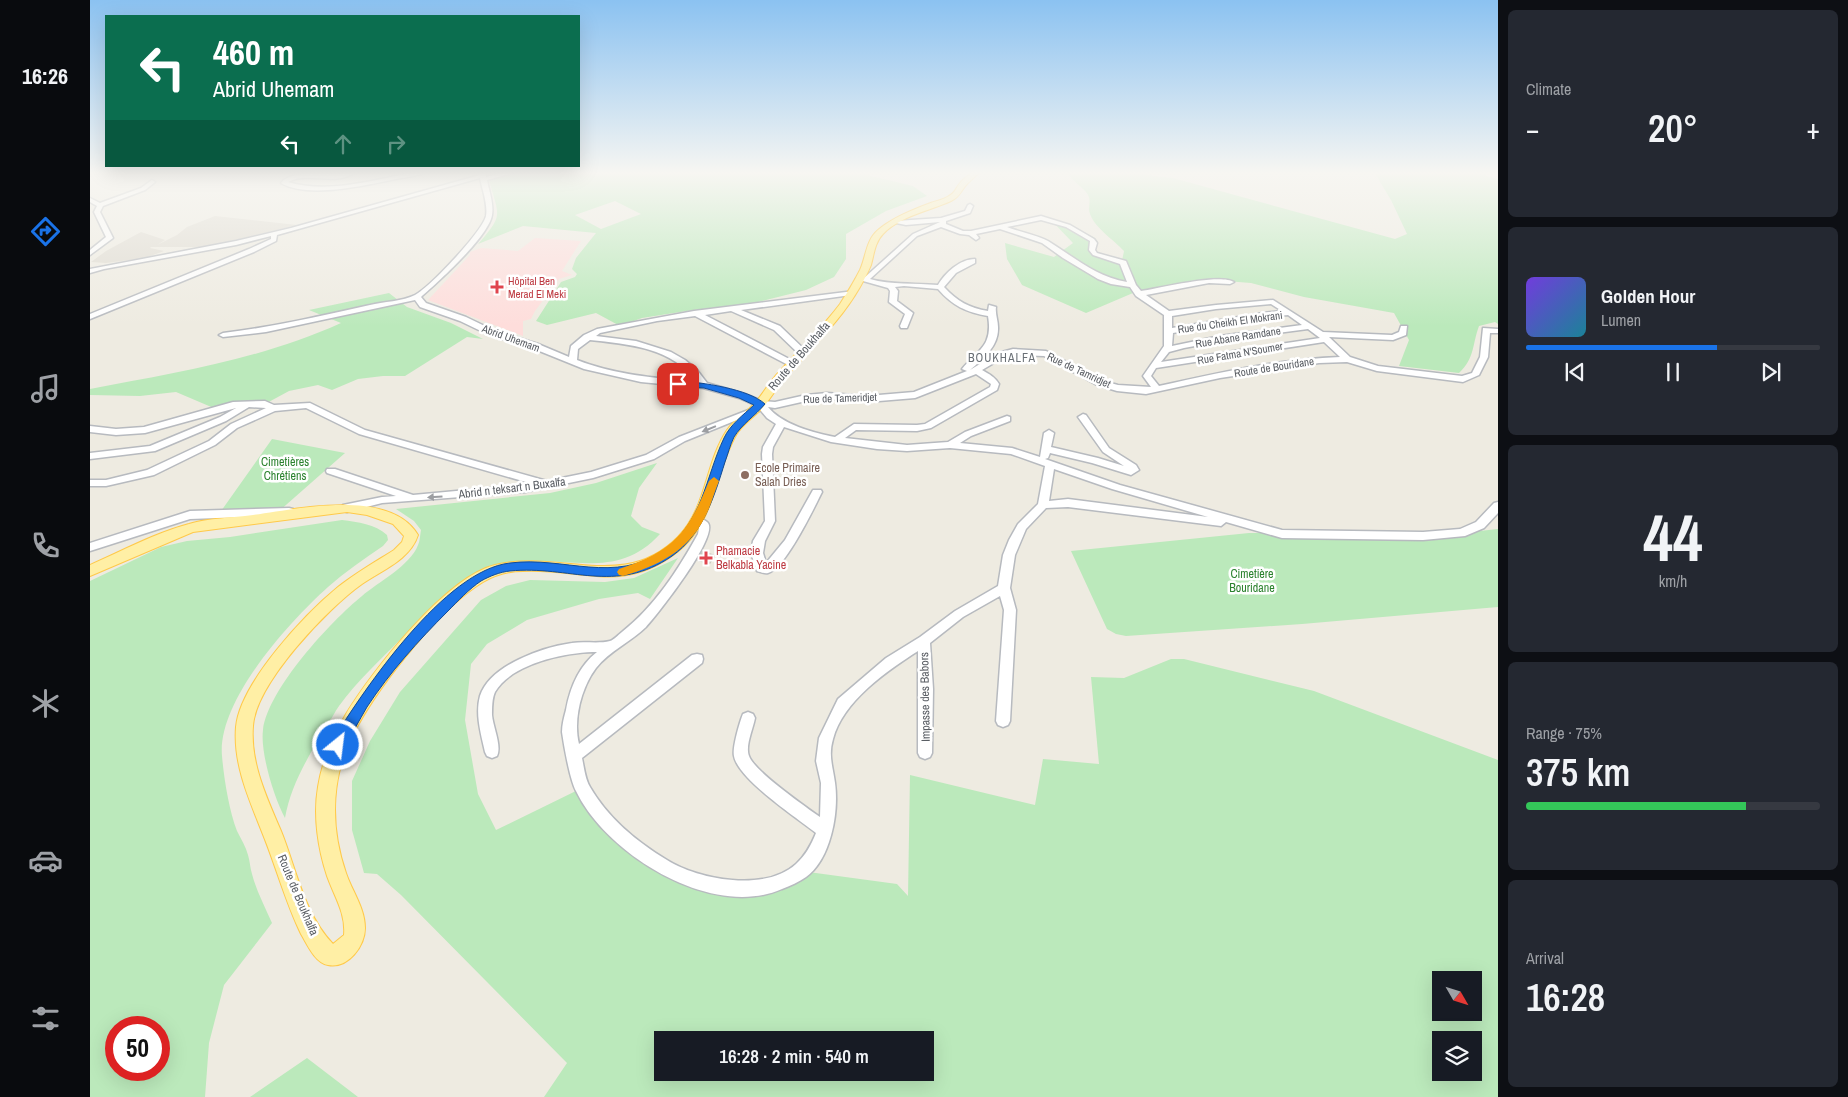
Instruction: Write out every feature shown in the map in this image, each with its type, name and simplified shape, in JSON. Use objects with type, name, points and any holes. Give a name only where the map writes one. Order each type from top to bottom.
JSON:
[{"type":"main road","name":"Route de Boukhalfa","points":[[90,570],[156,540],[191,528],[298,513],[347,508],[369,511],[398,521],[411,535],[408,544],[399,553],[337,596],[294,640],[252,700],[246,716],[244,730],[245,751],[265,819],[276,841],[300,906],[321,948],[329,955],[338,955],[349,946],[355,935],[355,920],[337,878],[329,842],[325,796],[333,755],[342,735],[363,702],[420,631],[462,589],[477,578],[493,571],[510,567],[558,568],[588,572],[628,572],[649,564],[668,553],[686,536],[697,521],[707,502],[729,438],[734,429],[757,408],[802,352],[840,311],[851,293],[863,280],[875,237],[881,231],[896,223]]},
{"type":"street","points":[[90,253],[110,238],[100,223]]},
{"type":"street","points":[[91,266],[103,267],[236,243],[309,223]]},
{"type":"street","points":[[223,335],[266,330],[417,297],[446,272],[466,250],[486,223]]},
{"type":"street","points":[[863,280],[916,235],[940,223]]},
{"type":"street","points":[[944,223],[965,234],[1016,223]]},
{"type":"street","points":[[1060,223],[1092,240],[1094,243],[1092,250],[1095,254],[1123,263],[1132,285],[1140,294],[1168,314],[1268,301],[1280,305],[1324,336],[1347,359]]},
{"type":"street","points":[[1001,227],[1044,242],[1065,258],[1114,282],[1132,285]]},
{"type":"street","points":[[90,317],[159,287],[256,249],[274,240],[274,233]]},
{"type":"street","points":[[971,233],[976,239]]},
{"type":"street","points":[[940,287],[944,279],[952,271],[972,260]]},
{"type":"street","points":[[863,280],[890,285],[904,284],[940,287],[954,304],[972,310],[992,310],[994,322],[992,342],[980,356],[953,380]]},
{"type":"street","points":[[1140,294],[1209,281],[1230,282]]},
{"type":"street","points":[[890,285],[894,291],[894,302],[909,313],[904,326]]},
{"type":"street","points":[[573,362],[574,348],[597,331],[692,313],[790,303],[851,293]]},
{"type":"street","name":"Abrid Uhemam","points":[[417,297],[423,305],[463,318],[490,332],[535,346],[587,367],[641,379],[704,385],[742,396],[757,408]]},
{"type":"street","points":[[732,309],[777,328],[802,352]]},
{"type":"street","points":[[692,313],[716,323],[792,364]]},
{"type":"street","name":"Rue du Cheikh El Mokrani","points":[[1170,331],[1263,315],[1290,313]]},
{"type":"street","points":[[1156,388],[1148,376],[1150,369],[1166,350],[1170,331],[1167,323],[1168,314]]},
{"type":"street","name":"Rue Abane Ramdane","points":[[1166,350],[1220,339],[1310,326]]},
{"type":"street","name":"Rue Fatma N'Soumer","points":[[1154,366],[1324,336],[1393,338],[1402,333],[1404,328]]},
{"type":"street","name":"Route de Bouridane","points":[[1156,388],[1306,361],[1347,359],[1377,368],[1463,379],[1475,375],[1484,357],[1486,330],[1498,331]]},
{"type":"street","points":[[587,337],[632,342],[660,350],[698,374],[704,385]]},
{"type":"street","name":"Rue de Tamridjet","points":[[1001,355],[1013,352],[1046,354],[1079,372],[1117,388],[1146,391],[1156,388]]},
{"type":"street","name":"Rue de Tameridjet","points":[[757,408],[806,398],[827,396],[867,399],[915,395],[976,370],[1001,355]]},
{"type":"street","points":[[837,440],[854,427],[917,428],[928,426],[994,388],[995,384],[991,379],[976,370]]},
{"type":"street","points":[[90,429],[116,432],[144,430],[164,426],[216,409],[248,404],[265,404],[273,408]]},
{"type":"street","points":[[90,456],[152,449],[223,419],[248,404]]},
{"type":"street","points":[[90,483],[106,483],[150,473],[212,443],[234,426],[273,408],[307,405],[362,432],[549,485]]},
{"type":"street","points":[[757,408],[781,423],[837,440],[864,445],[907,448],[950,445],[1000,449],[1046,462],[1116,487],[1282,534],[1423,536],[1461,533],[1480,525],[1498,506]]},
{"type":"street","name":"Abrid n teksart n Buxalfa","points":[[347,508],[382,500],[549,485],[630,465],[650,457],[682,439],[757,408]]},
{"type":"street","points":[[1046,449],[1094,460],[1125,472],[1134,470],[1132,466],[1106,450],[1083,417]]},
{"type":"street","points":[[950,445],[992,423],[1007,419]]},
{"type":"street","points":[[781,423],[768,447],[767,454],[770,522],[760,541],[757,553],[761,568],[767,569],[778,559],[796,532],[817,492]]},
{"type":"street","points":[[1003,721],[1010,610],[1004,588],[1009,555],[1022,527],[1043,505],[1046,449],[1049,433]]},
{"type":"street","points":[[331,471],[414,498]]},
{"type":"street","points":[[1043,505],[1068,503],[1206,522],[1243,523]]},
{"type":"street","points":[[90,547],[190,515],[298,513]]},
{"type":"street","points":[[697,521],[705,526],[704,534],[682,571],[641,624],[592,664],[581,681],[569,731],[582,788],[599,813],[622,837],[662,866],[704,884],[730,888],[754,888],[778,883],[806,866],[815,855],[825,830],[829,813],[828,783],[823,761],[826,738],[843,703],[891,662],[924,641],[959,614],[1004,588]]},
{"type":"street","name":"Impasse des Babors","points":[[924,641],[926,690],[925,753]]},
{"type":"street","points":[[492,752],[484,718],[487,694],[496,681],[512,669],[564,649],[613,646]]},
{"type":"street","points":[[574,756],[697,659]]},
{"type":"street","points":[[748,718],[741,756],[744,764],[757,777],[825,830]]},
{"type":"shaded area","points":[[197,223],[281,223],[297,225],[206,247],[151,247],[164,251],[145,258],[106,263],[91,262],[106,251],[141,232],[165,240],[157,245],[177,235],[187,227]]},
{"type":"shaded area","name":"Hôpital Ben Merad El Meki","points":[[535,238],[581,241],[562,271],[572,275],[559,279],[531,319],[523,321],[523,336],[428,300],[470,255],[470,252],[481,248],[518,251]]},
{"type":"green space","points":[[494,223],[590,223],[601,229],[616,223],[865,223],[846,234],[846,259],[834,277],[806,290],[750,304],[642,318],[620,326],[596,313],[547,325],[536,321],[561,282],[575,277],[577,274],[572,269],[576,258],[596,233],[523,226],[478,244]]},
{"type":"green space","points":[[1054,223],[1068,224],[1095,238],[1098,242],[1095,249],[1098,254],[1122,261],[1124,251],[1096,224],[1337,223],[1395,239],[1407,234],[1402,223],[1498,223],[1498,324],[1495,322],[1479,326],[1471,357],[1459,373],[1399,366],[1409,340],[1394,313],[1304,297],[1251,283],[1213,280],[1133,293],[1086,313],[1022,285],[1007,259],[1005,243],[1054,257],[1073,243]]},
{"type":"green space","points":[[389,293],[407,307],[451,323],[483,339],[467,337],[405,376],[358,379],[332,390],[318,385],[289,391],[265,404],[216,409],[176,392],[140,396],[90,395],[90,389],[218,364],[311,336],[341,323],[309,310]]},
{"type":"green space","name":"Cimetières Chrétiens","points":[[272,439],[345,453],[278,512],[219,514]]},
{"type":"green space","points":[[657,463],[639,488],[631,516],[642,527],[660,534],[642,549],[624,558],[605,562],[585,563],[524,561],[503,564],[489,568],[457,585],[370,670],[339,706],[315,745],[297,780],[285,818],[272,787],[266,762],[263,730],[267,713],[288,676],[318,639],[349,607],[401,567],[414,553],[419,543],[421,530],[414,521],[396,509],[550,493],[596,483]]},
{"type":"green space","points":[[342,520],[377,528],[387,535],[388,540],[383,546],[328,587],[294,620],[258,664],[231,711],[224,734],[222,756],[227,794],[234,823],[247,852],[251,872],[272,923],[224,985],[209,1043],[205,1097],[90,1097],[90,581],[161,547],[187,541],[230,537]]},
{"type":"green space","name":"Cimetière Bouridane","points":[[1498,529],[1498,607],[1302,624],[1126,636],[1116,634],[1107,629],[1071,551],[1249,533],[1461,533]]},
{"type":"green space","points":[[678,558],[650,599],[638,593],[599,599],[527,620],[487,644],[471,664],[465,720],[478,794],[496,830],[582,788],[662,866],[729,888],[801,871],[897,884],[908,896],[910,775],[1035,805],[1043,759],[1099,764],[1091,677],[1124,678],[1171,659],[1184,659],[1314,691],[1498,760],[1498,1097],[544,1097],[567,1063],[401,895],[377,874],[364,873],[352,830],[352,781],[370,741],[400,692],[481,600],[506,586],[530,580],[605,582],[634,578]]},
{"type":"green space","points":[[307,1058],[358,1097],[250,1097]]},
{"type":"building","name":"Phamacie Belkabla Yacine","points":[[702,551],[716,555],[710,564],[697,561]]},
{"type":"slow traffic","points":[[623,572],[649,564],[677,546],[693,528],[700,516],[714,481]]},
{"type":"place","name":"Hôpital Ben Merad El Meki","points":[[497,287]]},
{"type":"place","name":"Ecole Primaire Salah Dries","points":[[745,475]]},
{"type":"place","name":"Phamacie Belkabla Yacine","points":[[706,558]]},
{"type":"district","name":"BOUKHALFA","points":[[1002,358]]},
{"type":"route","points":[[338,745],[342,735],[363,702],[392,664],[420,631],[462,589],[477,578],[493,571],[510,567],[528,566],[588,572],[628,572],[649,564],[677,546],[693,528],[707,502],[726,444],[734,429],[760,404],[742,396],[704,385],[678,384]]}]
